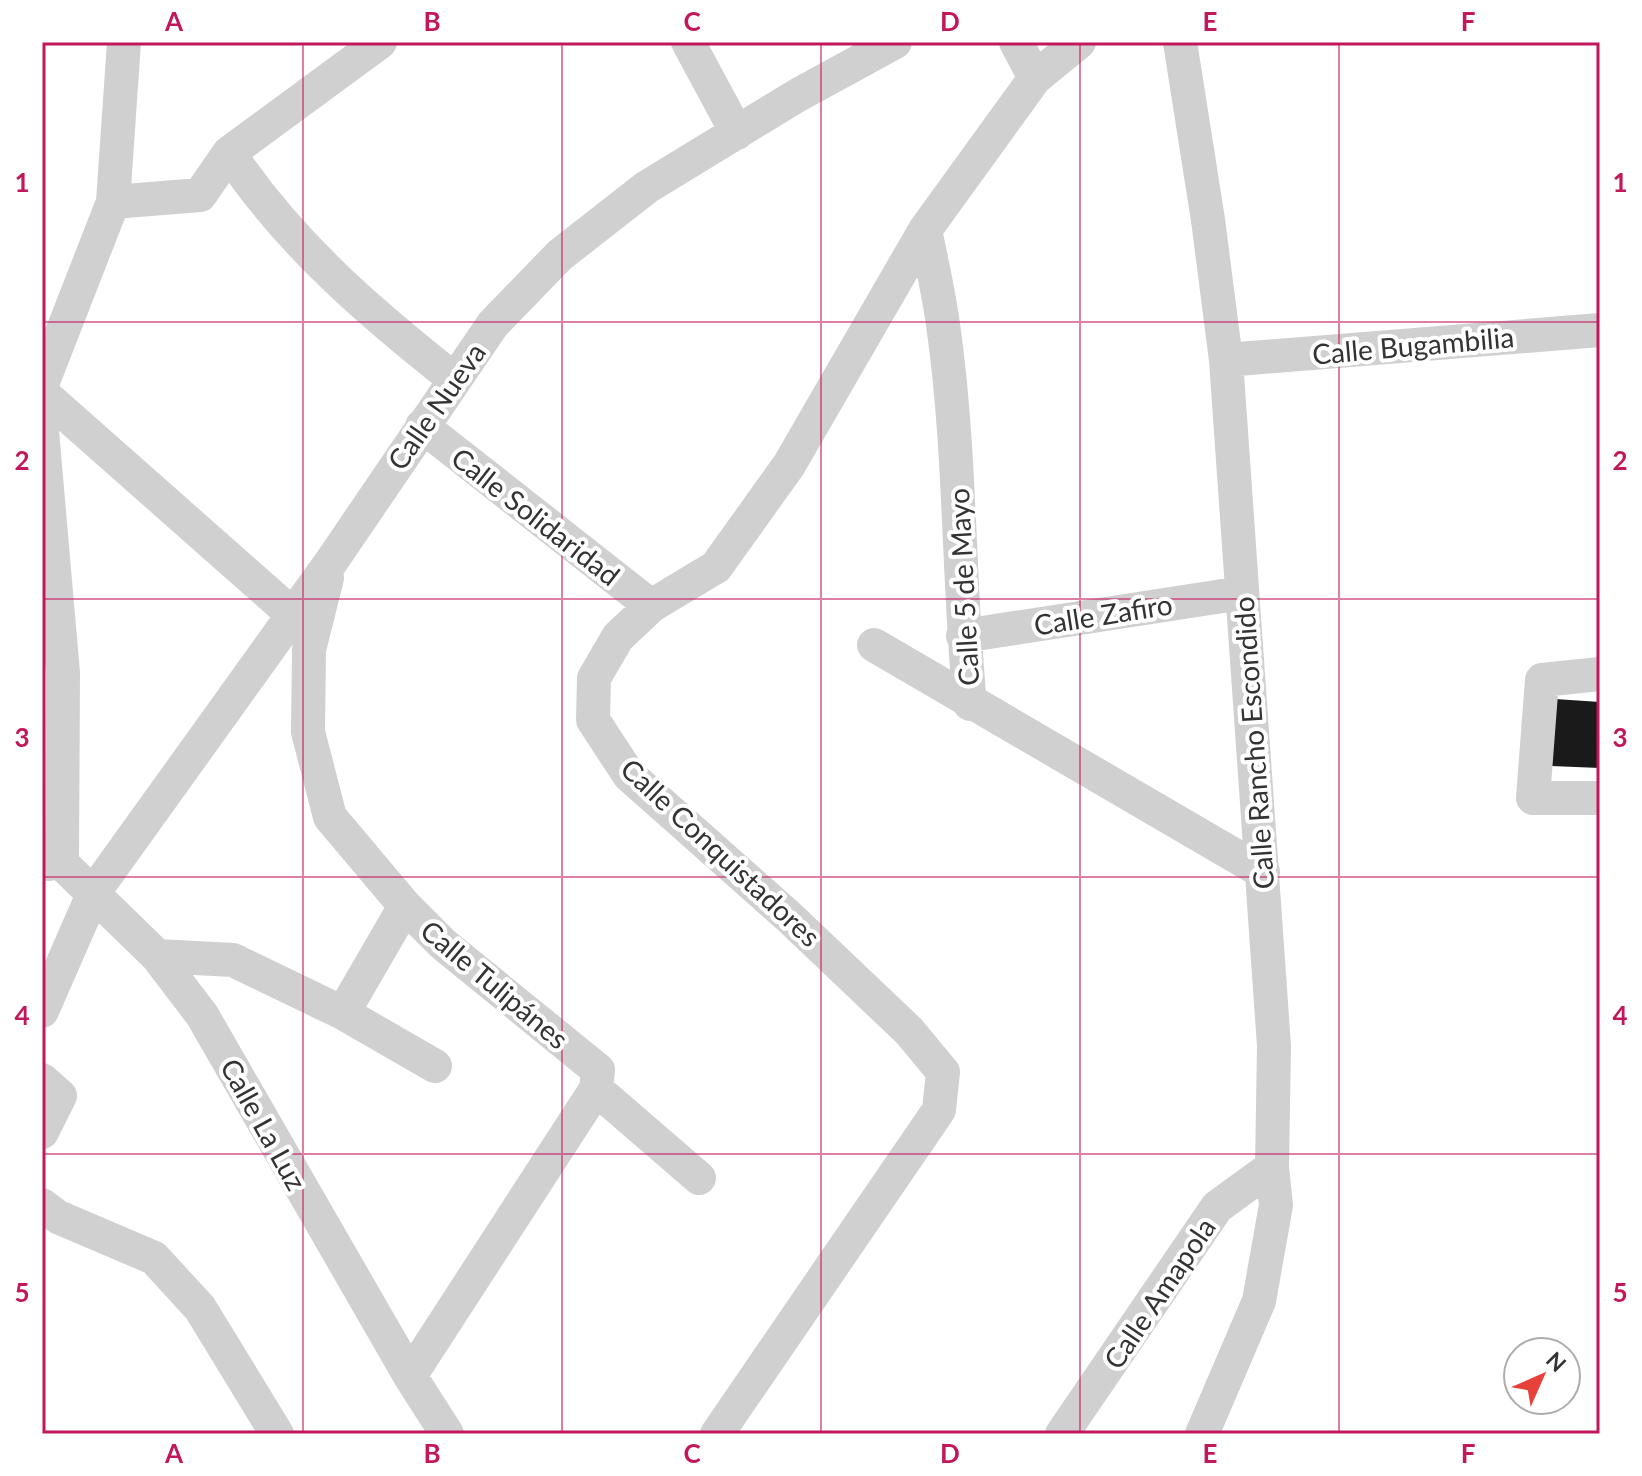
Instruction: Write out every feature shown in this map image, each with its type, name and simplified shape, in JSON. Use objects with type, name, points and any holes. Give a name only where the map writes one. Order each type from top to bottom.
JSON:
[{"type":"street","points":[[42,384],[113,202],[124,42]]},
{"type":"street","points":[[113,202],[200,195],[229,153],[380,42]]},
{"type":"street","points":[[688,42],[737,133]]},
{"type":"street","name":"Calle Nueva","points":[[42,1011],[94,892],[331,562],[493,324],[560,255],[647,187],[895,42]]},
{"type":"street","points":[[1016,42],[1035,78]]},
{"type":"street","name":"Calle Conquistadores","points":[[717,1434],[939,1110],[943,1072],[909,1031],[788,916],[629,775],[593,720],[594,678],[618,637],[651,606],[716,567],[789,465],[925,230],[1035,78],[1079,42]]},
{"type":"street","name":"Calle Rancho Escondido","points":[[1180,42],[1226,360],[1274,1046],[1272,1167],[1276,1205],[1259,1301],[1202,1434]]},
{"type":"street","points":[[229,153],[297,242],[374,316],[454,379]]},
{"type":"street","name":"Calle 5 de Mayo","points":[[925,230],[944,332],[959,501],[963,636],[970,704],[1263,872]]},
{"type":"street","name":"Calle Bugambilia","points":[[1226,360],[1600,330]]},
{"type":"street","points":[[42,393],[292,614]]},
{"type":"street","name":"Calle Solidaridad","points":[[422,426],[651,606]]},
{"type":"street","points":[[42,431],[63,673],[49,857]]},
{"type":"street","name":"Calle Tulipánes","points":[[331,562],[309,650],[308,732],[330,817],[405,906],[443,944],[598,1070],[596,1089]]},
{"type":"street","name":"Calle Zafiro","points":[[963,636],[1242,593]]},
{"type":"street","points":[[874,645],[970,704]]},
{"type":"street","points":[[1600,674],[1542,680],[1533,798],[1600,798]]},
{"type":"street","name":"Calle La Luz","points":[[49,857],[94,892],[157,956],[202,1015],[410,1376],[447,1434]]},
{"type":"street","points":[[343,1013],[405,906]]},
{"type":"street","points":[[157,956],[233,960],[343,1013],[435,1066]]},
{"type":"street","points":[[42,1080],[60,1096],[42,1132]]},
{"type":"street","points":[[410,1376],[596,1089],[699,1178]]},
{"type":"street","name":"Calle Amapola","points":[[1062,1434],[1217,1207],[1272,1167]]},
{"type":"street","points":[[42,1205],[58,1217],[154,1258],[200,1308],[277,1434]]},
{"type":"building","points":[[1555,699],[1600,702],[1600,768],[1551,766]]}]
